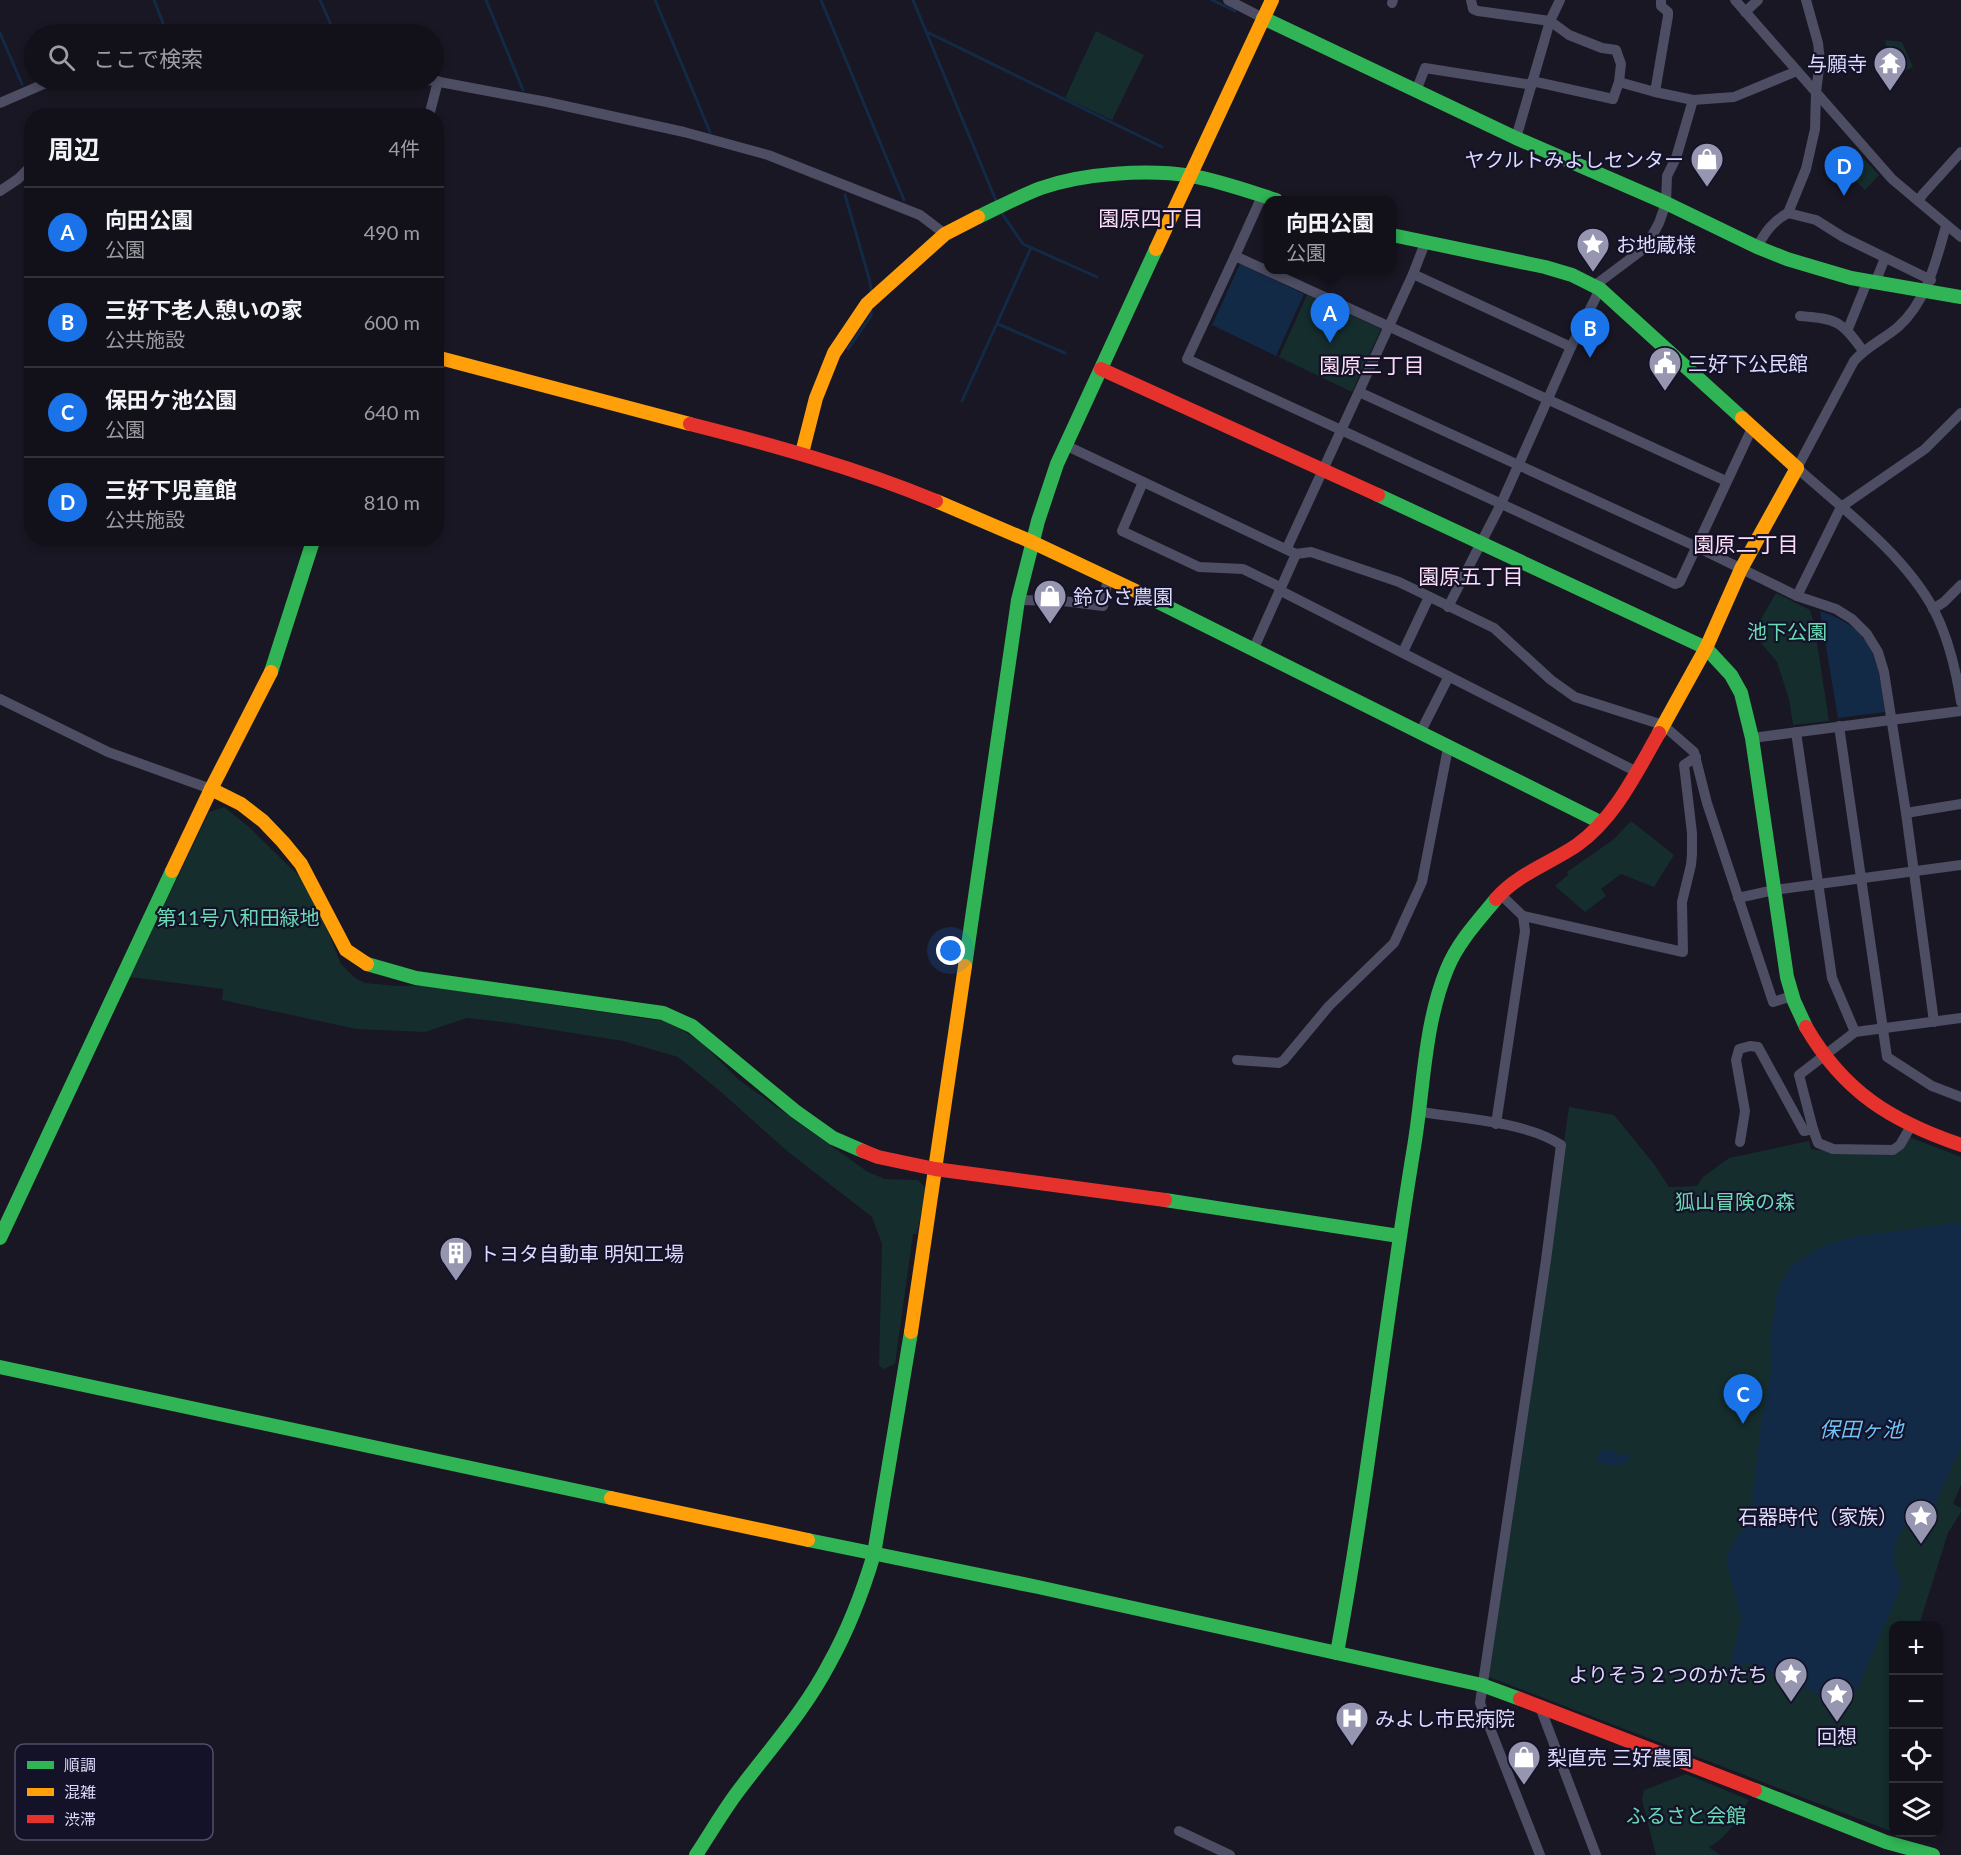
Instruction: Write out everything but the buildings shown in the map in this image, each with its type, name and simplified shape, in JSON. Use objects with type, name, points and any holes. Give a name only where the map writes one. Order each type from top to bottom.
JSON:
[{"type":"street","points":[[1228,0],[1416,92],[1757,246],[1819,270],[1871,282],[1960,295]]},
{"type":"street","points":[[696,1855],[737,1793],[796,1717],[820,1680],[830,1663],[866,1582],[874,1554],[896,1429],[1018,600],[1032,542],[1051,480],[1065,446],[1272,0]]},
{"type":"street","points":[[1416,92],[1425,68],[1532,83],[1612,99],[1619,82],[1621,64],[1616,50],[1602,48],[1569,36],[1550,21],[1478,11],[1473,9],[1471,0]]},
{"type":"street","points":[[1516,138],[1550,21],[1560,0]]},
{"type":"street","points":[[1655,92],[1668,16],[1668,12],[1661,6],[1662,0]]},
{"type":"street","points":[[1735,0],[1892,179],[1961,237]]},
{"type":"street","points":[[1745,12],[1758,0]]},
{"type":"street","points":[[1788,213],[1806,169],[1811,150],[1815,129],[1815,92],[1820,73],[1818,43],[1806,0]]},
{"type":"street","points":[[1619,82],[1693,100],[1734,97],[1797,71]]},
{"type":"street","points":[[444,82],[673,130],[768,155],[920,215],[945,234]]},
{"type":"street","points":[[0,103],[30,90]]},
{"type":"street","points":[[430,108],[432,90]]},
{"type":"street","points":[[1448,607],[1501,504],[1597,288],[1646,247],[1659,223],[1666,203],[1667,176],[1676,158],[1693,100]]},
{"type":"street","points":[[1918,201],[1961,152]]},
{"type":"street","points":[[0,191],[24,173]]},
{"type":"street","points":[[802,453],[816,398],[834,353],[867,304],[945,234],[1042,188],[1086,177],[1145,173],[1191,176],[1264,197]]},
{"type":"street","points":[[1264,207],[1235,256],[1186,359],[1675,584],[1680,582],[1725,481],[1753,426]]},
{"type":"street","points":[[1757,246],[1776,219],[1788,213],[1816,220],[1843,237],[1931,280]]},
{"type":"street","points":[[1337,1653],[1352,1571],[1399,1236],[1420,1112],[1427,1044],[1439,991],[1447,968],[1462,941],[1500,894],[1528,873],[1578,844],[1614,808],[1706,648],[1741,569],[1849,369],[1863,351],[1894,331],[1905,320],[1931,280],[1946,226]]},
{"type":"street","points":[[1396,236],[1545,267],[1572,274],[1597,288],[1753,426],[1884,546],[1909,573],[1933,609],[1947,640],[1957,676],[1961,702]]},
{"type":"street","points":[[1254,648],[1323,469],[1413,274],[1425,243]]},
{"type":"street","points":[[1235,256],[1264,269]]},
{"type":"street","points":[[1848,329],[1885,258]]},
{"type":"street","points":[[1274,274],[1725,481]]},
{"type":"street","points":[[1413,274],[1571,347]]},
{"type":"street","points":[[1800,316],[1823,318],[1840,323],[1848,329],[1863,351]]},
{"type":"street","points":[[444,359],[802,453],[903,488],[1032,542],[1254,648],[1448,748],[1599,822]]},
{"type":"street","points":[[1101,369],[1323,469],[1706,648],[1731,675],[1741,693],[1752,738],[1787,977],[1804,1026],[1823,1056],[1872,1104],[1911,1126],[1961,1145]]},
{"type":"street","points":[[1359,392],[1519,464],[1797,596],[1836,609],[1852,619],[1867,634],[1878,652],[1884,672],[1906,813],[1934,1022]]},
{"type":"street","points":[[1797,596],[1841,507],[1925,449],[1959,418]]},
{"type":"street","points":[[1065,446],[1292,551],[1311,552],[1399,582],[1494,628],[1551,681],[1575,698],[1663,725],[1694,752],[1707,803],[1773,1002],[1792,996]]},
{"type":"street","points":[[1143,482],[1122,531],[1199,567],[1243,569],[1403,652],[1448,678],[1637,771]]},
{"type":"street","points":[[0,1238],[211,789],[270,674],[311,546]]},
{"type":"street","points":[[1018,600],[1063,601],[1103,606],[1108,578]]},
{"type":"street","points":[[1933,609],[1944,602],[1961,585]]},
{"type":"street","points":[[1403,652],[1429,597]]},
{"type":"street","points":[[1420,733],[1448,678]]},
{"type":"street","points":[[0,699],[108,752],[211,789],[241,804],[263,821],[301,864],[346,950],[371,966],[416,978],[663,1013],[692,1026],[795,1111],[833,1138],[878,1157],[935,1169],[1098,1190],[1399,1236]]},
{"type":"street","points":[[1752,738],[1961,711]]},
{"type":"street","points":[[1839,726],[1887,1057],[1932,1086],[1961,1097]]},
{"type":"street","points":[[1796,732],[1832,978],[1855,1032]]},
{"type":"street","points":[[1238,1060],[1279,1063],[1284,1060],[1342,992],[1394,943],[1422,882],[1448,748]]},
{"type":"street","points":[[1500,894],[1523,916],[1683,952],[1682,902],[1690,873],[1692,854],[1692,833],[1684,765],[1696,758]]},
{"type":"street","points":[[1906,813],[1961,804]]},
{"type":"street","points":[[1738,898],[1774,890],[1961,865]]},
{"type":"street","points":[[1496,1124],[1525,931],[1523,916]]},
{"type":"street","points":[[1911,1126],[1900,1145],[1893,1150],[1833,1149],[1818,1143],[1799,1075],[1855,1032],[1961,1018]]},
{"type":"street","points":[[1740,1142],[1745,1111],[1736,1060],[1739,1048],[1750,1046],[1758,1047],[1763,1054],[1804,1131],[1813,1129]]},
{"type":"street","points":[[1420,1112],[1496,1124],[1546,1135],[1561,1145],[1480,1704],[1540,1855]]},
{"type":"street","points":[[0,1367],[874,1554],[1050,1589],[1482,1685],[1653,1749],[1886,1842],[1933,1855]]},
{"type":"street","points":[[1540,1707],[1596,1855]]},
{"type":"street","points":[[1179,1831],[1230,1855]]},
{"type":"green space","points":[[1096,31],[1144,55],[1112,120],[1065,98]]},
{"type":"green space","points":[[1885,40],[1902,42],[1913,67],[1897,75],[1890,66]]},
{"type":"green space","points":[[1860,155],[1879,175],[1865,190],[1845,171]]},
{"type":"green space","points":[[1307,295],[1381,329],[1352,392],[1279,357]]},
{"type":"green space","name":"池下公園","points":[[1776,593],[1810,610],[1829,721],[1793,725],[1789,699],[1777,662],[1753,633]]},
{"type":"green space","name":"第11号八和田緑地","points":[[224,807],[249,827],[302,879],[314,896],[341,964],[355,978],[365,983],[424,986],[663,1021],[701,1042],[739,1080],[868,1172],[885,1179],[918,1180],[926,1188],[917,1234],[913,1234],[895,1364],[884,1369],[879,1366],[882,1244],[872,1217],[787,1151],[678,1057],[623,1041],[467,1018],[425,1032],[356,1029],[222,1000],[223,989],[130,977],[209,812]]},
{"type":"green space","points":[[1631,821],[1674,855],[1654,887],[1621,874],[1601,889],[1606,896],[1585,912],[1555,886],[1568,875],[1567,872],[1614,839]]},
{"type":"green space","name":"狐山冒険の森","points":[[1569,1107],[1614,1115],[1654,1164],[1669,1187],[1697,1186],[1703,1177],[1729,1158],[1809,1141],[1811,1149],[1893,1155],[1909,1137],[1961,1157],[1961,1485],[1953,1504],[1961,1508],[1961,1512],[1948,1533],[1920,1621],[1889,1621],[1889,1830],[1489,1677]]},
{"type":"green space","name":"ふるさと会館","points":[[1686,1774],[1749,1800],[1722,1838],[1709,1847],[1720,1855],[1656,1855],[1642,1800],[1644,1790]]},
{"type":"water","points":[[1240,264],[1304,294],[1276,356],[1212,325]]},
{"type":"water","points":[[1820,611],[1838,618],[1863,637],[1876,662],[1885,712],[1838,718]]},
{"type":"water","name":"保田ヶ池","points":[[1961,1222],[1961,1446],[1933,1510],[1908,1522],[1900,1533],[1893,1552],[1893,1560],[1901,1586],[1856,1693],[1853,1694],[1853,1698],[1838,1703],[1745,1662],[1733,1683],[1727,1681],[1741,1618],[1726,1561],[1729,1551],[1751,1514],[1761,1423],[1772,1368],[1770,1339],[1777,1292],[1781,1282],[1793,1264],[1823,1246],[1853,1237]]},
{"type":"water","points":[[1603,1449],[1611,1450],[1621,1456],[1628,1453],[1631,1455],[1621,1464],[1598,1462],[1598,1454]]},
{"type":"waterway","points":[[154,0],[163,23]]},
{"type":"waterway","points":[[320,0],[331,24]]},
{"type":"waterway","points":[[486,0],[523,90]]},
{"type":"waterway","points":[[655,0],[710,132]]},
{"type":"waterway","points":[[821,0],[904,200]]},
{"type":"waterway","points":[[913,0],[997,203]]},
{"type":"waterway","points":[[1212,0],[1235,11]]},
{"type":"waterway","points":[[927,32],[1162,147]]},
{"type":"waterway","points":[[0,33],[22,84]]},
{"type":"waterway","points":[[845,195],[872,294]]},
{"type":"waterway","points":[[1001,212],[1023,244],[1097,277]]},
{"type":"waterway","points":[[962,401],[1031,248]]},
{"type":"waterway","points":[[848,349],[871,316],[871,307]]},
{"type":"waterway","points":[[998,324],[1065,353]]},
{"type":"traffic: fast","points":[[1263,18],[1516,138],[1666,203],[1787,259],[1851,278],[1961,297]]},
{"type":"traffic: fast","points":[[978,217],[1041,188],[1076,179],[1116,174],[1155,173],[1192,176],[1224,183],[1264,196]]},
{"type":"traffic: fast","points":[[1396,236],[1545,267],[1572,275],[1600,289],[1742,418]]},
{"type":"traffic: fast","points":[[965,966],[1018,600],[1038,521],[1057,464],[1156,249]]},
{"type":"traffic: fast","points":[[1378,495],[1706,648],[1731,675],[1741,693],[1752,738],[1787,977],[1794,1001],[1806,1027]]},
{"type":"traffic: fast","points":[[271,672],[311,546]]},
{"type":"traffic: fast","points":[[1140,593],[1600,822]]},
{"type":"traffic: fast","points":[[0,1238],[172,871]]},
{"type":"traffic: fast","points":[[1337,1653],[1358,1527],[1429,1034],[1439,990],[1447,969],[1469,932],[1496,899]]},
{"type":"traffic: fast","points":[[367,964],[416,978],[663,1013],[692,1026],[795,1111],[833,1138],[863,1151]]},
{"type":"traffic: fast","points":[[1165,1200],[1399,1236]]},
{"type":"traffic: fast","points":[[696,1855],[733,1798],[787,1729],[820,1681],[854,1610],[874,1554],[911,1332]]},
{"type":"traffic: fast","points":[[0,1367],[611,1498]]},
{"type":"traffic: fast","points":[[808,1540],[1038,1587],[1482,1685],[1520,1699]]},
{"type":"traffic: fast","points":[[1755,1790],[1886,1842],[1933,1855]]},
{"type":"traffic: slow","points":[[1156,249],[1272,0]]},
{"type":"traffic: slow","points":[[802,453],[816,398],[834,353],[867,304],[945,234],[978,217]]},
{"type":"traffic: slow","points":[[444,359],[690,424]]},
{"type":"traffic: slow","points":[[1659,733],[1706,648],[1741,569],[1797,468],[1742,418]]},
{"type":"traffic: slow","points":[[936,501],[1032,542],[1140,593]]},
{"type":"traffic: slow","points":[[172,871],[271,672]]},
{"type":"traffic: slow","points":[[211,789],[241,804],[263,821],[283,842],[301,864],[346,950],[367,964]]},
{"type":"traffic: slow","points":[[911,1332],[965,966]]},
{"type":"traffic: slow","points":[[611,1498],[808,1540]]},
{"type":"traffic: jam","points":[[1101,369],[1378,495]]},
{"type":"traffic: jam","points":[[690,424],[814,458],[936,501]]},
{"type":"traffic: jam","points":[[1496,899],[1504,890],[1524,876],[1577,845],[1603,822],[1624,794],[1659,733]]},
{"type":"traffic: jam","points":[[1806,1027],[1821,1050],[1853,1087],[1891,1114],[1913,1126],[1961,1145]]},
{"type":"traffic: jam","points":[[863,1151],[878,1157],[935,1169],[1165,1200]]},
{"type":"traffic: jam","points":[[1520,1699],[1755,1790]]},
{"type":"place","name":"与願寺","points":[[1890,92]]},
{"type":"place","name":"ヤクルトみよしセンター","points":[[1707,188]]},
{"type":"place","name":"三好下児童館","points":[[1844,196]]},
{"type":"place","name":"お地蔵様","points":[[1593,273]]},
{"type":"place","name":"向田公園","points":[[1330,343]]},
{"type":"place","name":"三好下老人憩いの家","points":[[1590,358]]},
{"type":"place","name":"三好下公民館","points":[[1665,392]]},
{"type":"place","name":"鈴ひさ農園","points":[[1050,625]]},
{"type":"place","name":"トヨタ自動車 明知工場","points":[[456,1282]]},
{"type":"place","name":"保田ケ池公園","points":[[1743,1424]]},
{"type":"place","name":"石器時代（家族）","points":[[1921,1545]]},
{"type":"place","name":"よりそう２つのかたち","points":[[1791,1703]]},
{"type":"place","name":"回想","points":[[1837,1723]]},
{"type":"place","name":"みよし市民病院","points":[[1352,1747]]},
{"type":"place","name":"梨直売 三好農園","points":[[1524,1786]]},
{"type":"district","name":"園原四丁目","points":[[1151,217]]},
{"type":"district","name":"園原三丁目","points":[[1372,364]]},
{"type":"district","name":"園原二丁目","points":[[1746,543]]},
{"type":"district","name":"園原五丁目","points":[[1471,575]]}]
